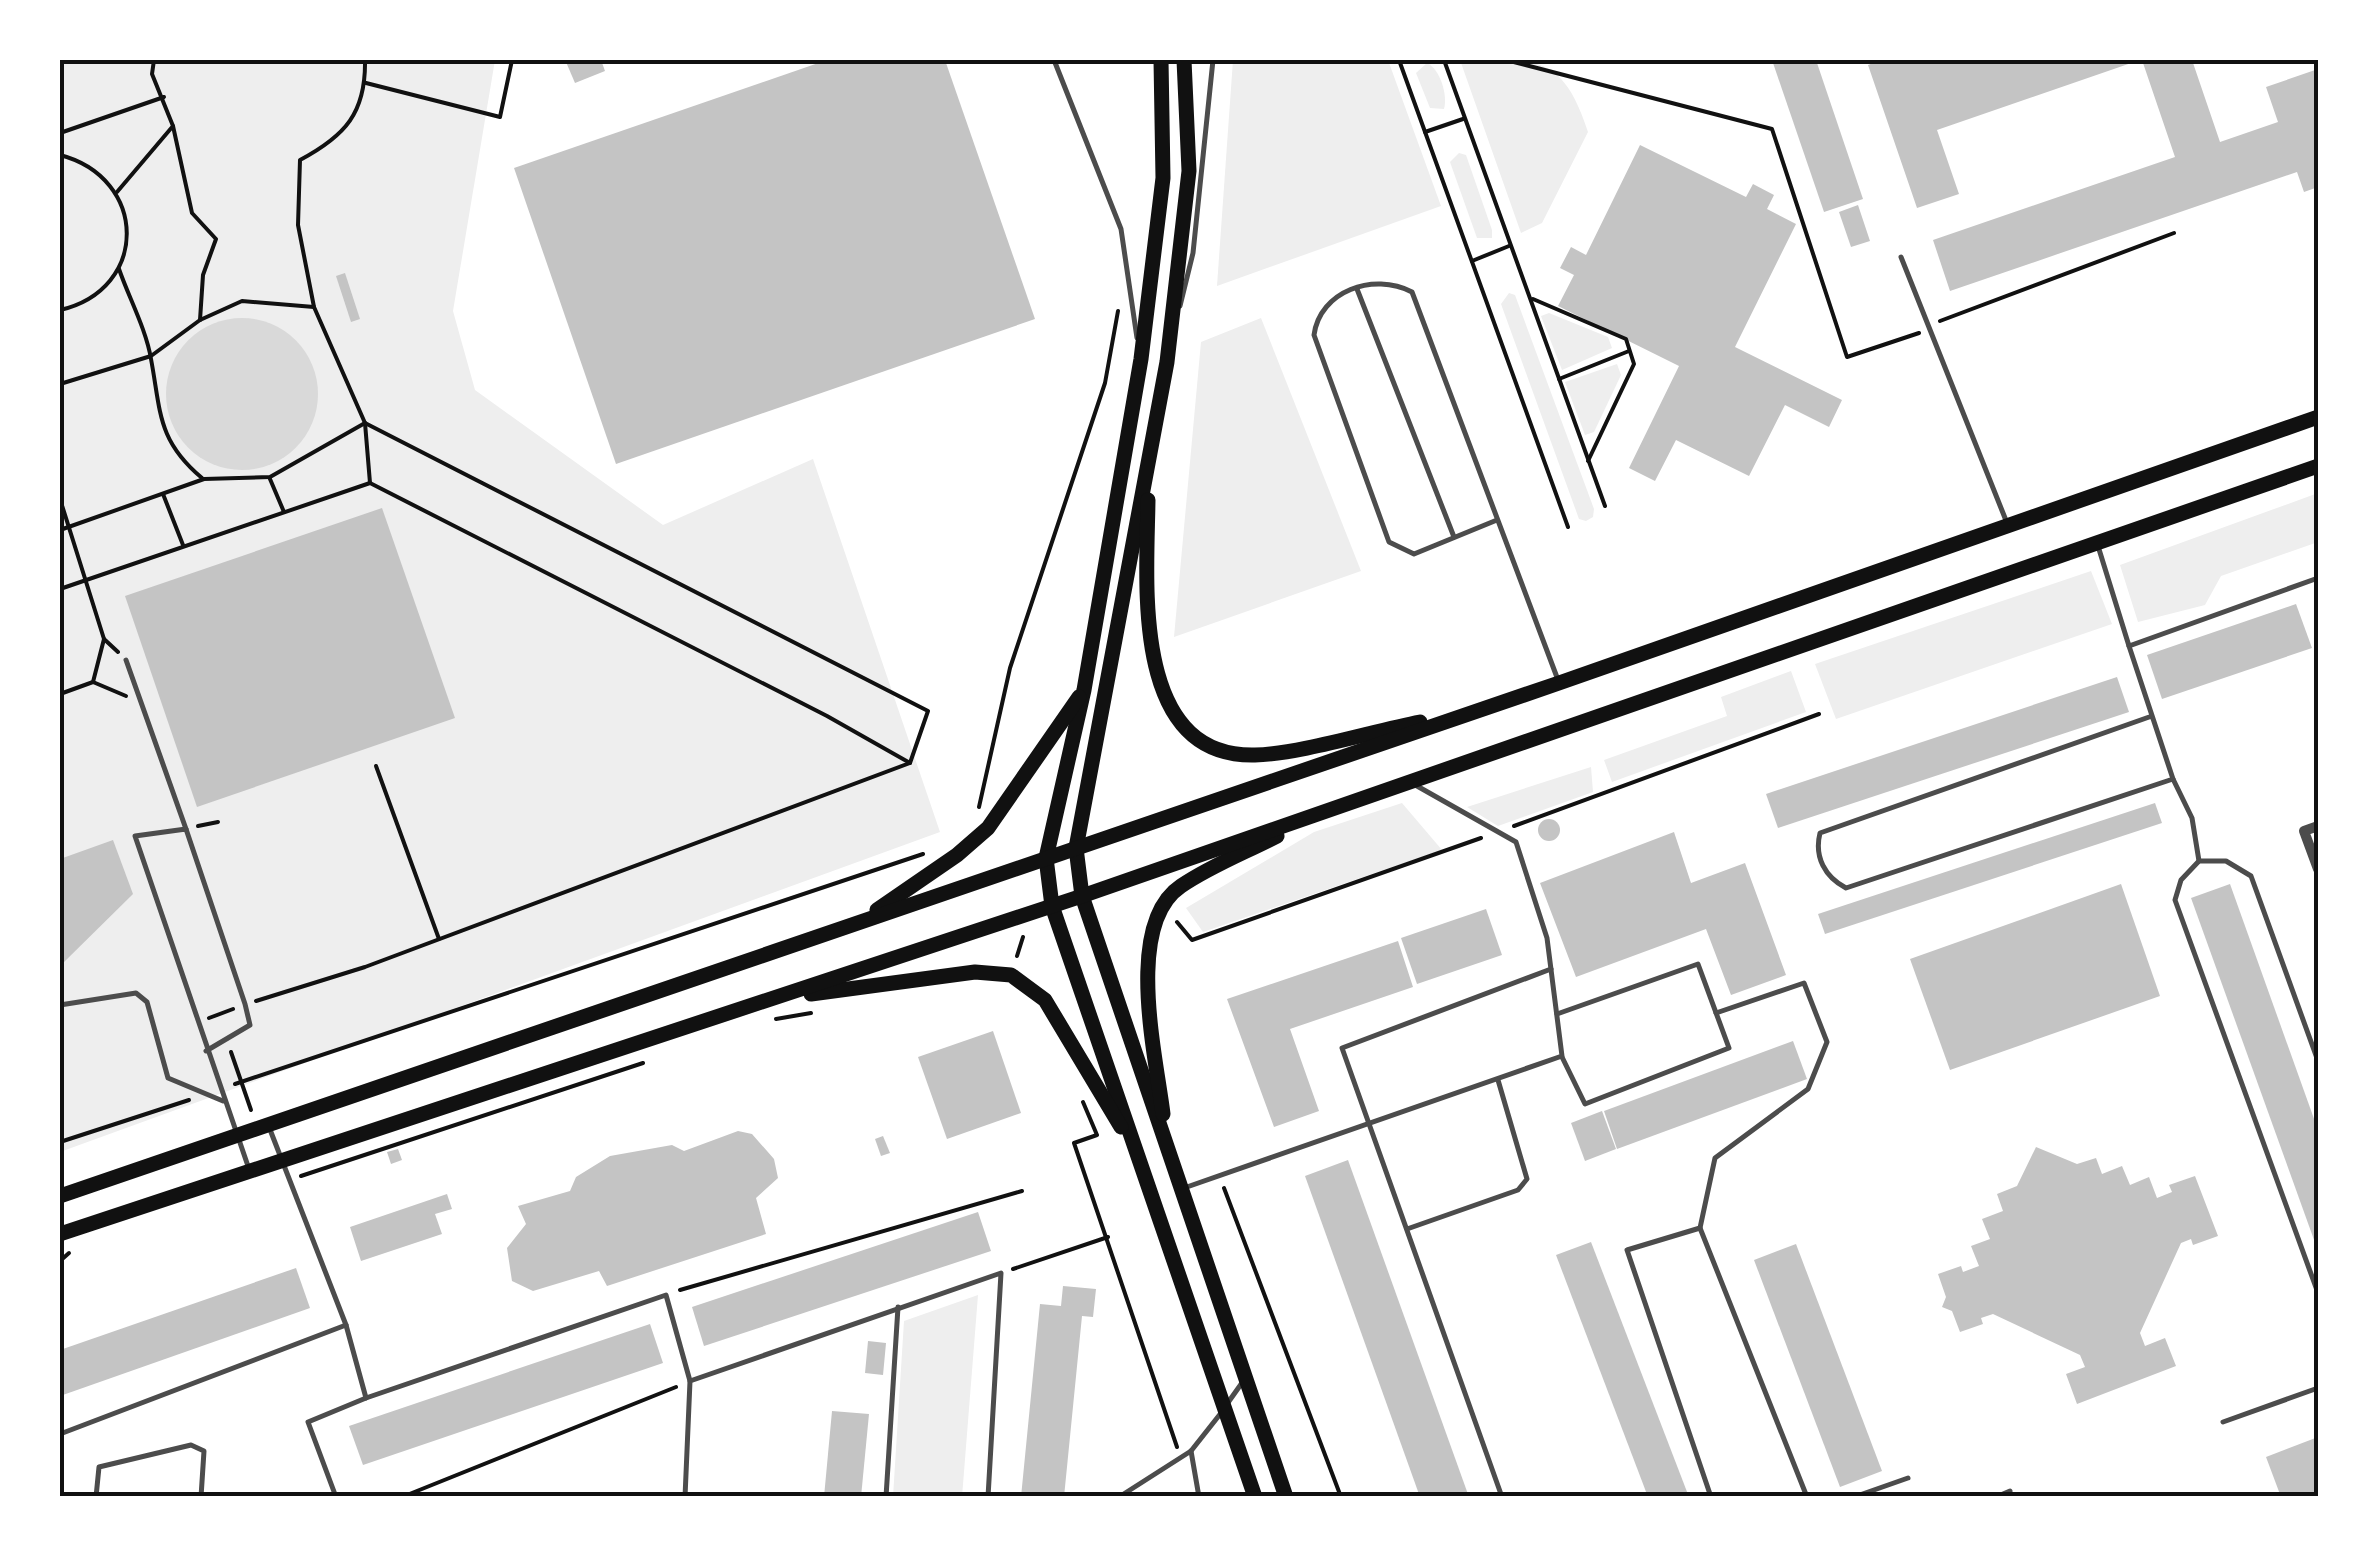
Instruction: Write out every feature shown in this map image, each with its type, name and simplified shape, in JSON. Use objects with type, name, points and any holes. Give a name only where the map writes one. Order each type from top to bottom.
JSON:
[{"type":"main road","points":[[1161,60],[1163,178],[1141,359],[1084,690],[1046,858],[1052,906],[1255,1497]]},
{"type":"main road","points":[[1184,60],[1189,171],[1167,362],[1076,848],[1082,896],[1286,1497]]},
{"type":"main road","points":[[60,1196],[1560,682],[2318,417]]},
{"type":"main road","points":[[1150,454],[1146,618],[1164,700],[1204,745],[1253,755],[1478,710]]},
{"type":"main road","points":[[60,1234],[1082,896],[2318,466]]},
{"type":"main road","points":[[860,922],[957,855],[988,828],[1084,690]]},
{"type":"main road","points":[[1166,1143],[1146,958],[1163,905],[1178,887],[1326,811]]},
{"type":"main road","points":[[768,1000],[975,972],[1010,975],[1045,1000],[1139,1158]]},
{"type":"street","points":[[2318,826],[2304,831],[2318,869]]},
{"type":"lane","points":[[1054,60],[1121,229],[1141,359]]},
{"type":"lane","points":[[1167,362],[1193,253],[1213,60]]},
{"type":"lane","points":[[1900,257],[2008,526]]},
{"type":"lane","points":[[1497,520],[1414,554],[1389,542],[1314,335],[1317,314],[1331,298],[1357,289],[1397,284],[1412,292],[1560,682]]},
{"type":"lane","points":[[1357,289],[1454,537]]},
{"type":"lane","points":[[2097,543],[2152,716],[2192,818],[2199,860]]},
{"type":"lane","points":[[2130,646],[2318,578]]},
{"type":"lane","points":[[126,660],[250,1025],[206,1051]]},
{"type":"lane","points":[[2152,716],[1820,833],[1820,862],[1835,882],[1846,888],[2174,778]]},
{"type":"lane","points":[[1410,782],[1516,842],[1547,938],[1556,1014],[1562,1056],[1585,1104],[1729,1048],[1698,964],[1556,1014]]},
{"type":"lane","points":[[186,828],[134,836],[250,1171]]},
{"type":"lane","points":[[2199,860],[2226,861],[2251,876],[2318,1061]]},
{"type":"lane","points":[[2199,860],[2181,880],[2175,900],[2318,1293]]},
{"type":"lane","points":[[1502,1497],[1342,1048],[1551,969]]},
{"type":"lane","points":[[1716,1014],[1804,982],[1827,1042],[1808,1089],[1715,1158],[1700,1228],[1807,1497]]},
{"type":"lane","points":[[60,1005],[136,992],[147,1002],[168,1078],[223,1101]]},
{"type":"lane","points":[[1182,1189],[1562,1056]]},
{"type":"lane","points":[[1408,1229],[1518,1190],[1527,1179],[1498,1080]]},
{"type":"lane","points":[[263,1126],[283,1161],[346,1324],[366,1398]]},
{"type":"lane","points":[[1700,1228],[1628,1250],[1711,1497]]},
{"type":"lane","points":[[690,1381],[1001,1273],[988,1497]]},
{"type":"lane","points":[[323,1497],[335,1495],[308,1422],[366,1398],[666,1294],[690,1381],[685,1497]]},
{"type":"lane","points":[[886,1497],[898,1307]]},
{"type":"lane","points":[[60,1434],[346,1324]]},
{"type":"lane","points":[[1119,1497],[1191,1451],[1246,1378]]},
{"type":"lane","points":[[2223,1422],[2318,1388]]},
{"type":"lane","points":[[96,1497],[100,1468],[191,1445],[204,1451],[201,1497]]},
{"type":"lane","points":[[1191,1451],[1199,1497]]},
{"type":"lane","points":[[1854,1497],[1908,1478]]},
{"type":"lane","points":[[1996,1497],[2010,1491]]},
{"type":"path","points":[[154,60],[152,74],[164,97],[192,213],[216,239],[203,275],[200,320]]},
{"type":"path","points":[[365,60],[366,83],[353,118],[336,141],[300,160],[298,225],[314,307],[365,423],[370,482]]},
{"type":"path","points":[[366,83],[500,117],[512,60]]},
{"type":"path","points":[[1399,60],[1568,527]]},
{"type":"path","points":[[1444,60],[1605,506]]},
{"type":"path","points":[[1506,60],[1772,128],[1848,357],[1929,328],[1962,310],[2174,233]]},
{"type":"path","points":[[60,133],[164,97]]},
{"type":"path","points":[[1425,132],[1465,118]]},
{"type":"path","points":[[116,192],[172,126]]},
{"type":"path","points":[[60,155],[80,160],[101,174],[116,192],[126,217],[127,244],[119,270],[102,291],[80,306],[60,310]]},
{"type":"path","points":[[1472,261],[1511,246]]},
{"type":"path","points":[[119,270],[151,356],[160,424],[179,458],[204,479]]},
{"type":"path","points":[[1530,298],[1626,338],[1631,351],[1634,364],[1588,461]]},
{"type":"path","points":[[60,384],[151,356],[200,320],[242,301],[314,307]]},
{"type":"path","points":[[978,811],[1010,668],[1106,383],[1120,303]]},
{"type":"path","points":[[1559,380],[1631,351]]},
{"type":"path","points":[[60,530],[204,479],[270,477],[365,423]]},
{"type":"path","points":[[365,423],[928,711],[910,764]]},
{"type":"path","points":[[270,477],[284,512]]},
{"type":"path","points":[[60,589],[370,482],[827,716],[910,764]]},
{"type":"path","points":[[162,494],[184,546]]},
{"type":"path","points":[[60,499],[89,579],[104,639],[94,682]]},
{"type":"path","points":[[104,639],[126,660]]},
{"type":"path","points":[[60,694],[94,682],[141,702]]},
{"type":"path","points":[[1163,905],[1192,940],[1820,714]]},
{"type":"path","points":[[196,1024],[439,939],[910,764]]},
{"type":"path","points":[[376,766],[439,939]]},
{"type":"path","points":[[186,828],[218,822]]},
{"type":"path","points":[[219,1090],[932,852]]},
{"type":"path","points":[[1010,975],[1025,931]]},
{"type":"path","points":[[762,1021],[822,1012]]},
{"type":"path","points":[[218,1015],[240,1082],[263,1126]]},
{"type":"path","points":[[289,1180],[655,1058]]},
{"type":"path","points":[[60,1142],[206,1095]]},
{"type":"path","points":[[1083,1101],[1097,1136],[1074,1143],[1180,1456]]},
{"type":"path","points":[[1220,1176],[1341,1497]]},
{"type":"path","points":[[666,1294],[1022,1190]]},
{"type":"path","points":[[1001,1273],[1108,1238]]},
{"type":"path","points":[[60,1261],[84,1248]]},
{"type":"path","points":[[402,1497],[690,1381]]},
{"type":"shaded area","points":[[60,60],[495,60],[453,311],[475,390],[663,525],[813,459],[940,832],[60,1152]]},
{"type":"shaded area","points":[[1233,60],[1388,60],[1441,206],[1217,286]]},
{"type":"shaded area","points":[[1460,60],[1508,60],[1542,66],[1568,87],[1588,132],[1542,223],[1521,233]]},
{"type":"shaded area","points":[[1427,63],[1442,83],[1444,109],[1430,108],[1416,73]]},
{"type":"shaded area","points":[[1459,153],[1466,155],[1492,238],[1477,238],[1450,162]]},
{"type":"shaded area","points":[[1509,293],[1515,295],[1594,509],[1593,517],[1586,521],[1579,519],[1501,304]]},
{"type":"shaded area","points":[[1549,313],[1608,337],[1612,348],[1562,370],[1541,316]]},
{"type":"shaded area","points":[[242,318],[271,324],[296,340],[312,365],[318,394],[312,423],[296,448],[271,464],[242,470],[213,464],[188,448],[172,423],[166,394],[172,365],[188,340],[213,324]]},
{"type":"shaded area","points":[[1261,318],[1361,571],[1174,637],[1201,342]]},
{"type":"shaded area","points":[[1617,364],[1621,375],[1594,432],[1585,435],[1565,382]]},
{"type":"shaded area","points":[[2318,493],[2318,542],[2221,576],[2205,605],[2138,622],[2120,565]]},
{"type":"shaded area","points":[[2091,571],[2112,624],[1836,719],[1815,664]]},
{"type":"shaded area","points":[[1791,671],[1806,712],[1612,782],[1604,760],[1727,716],[1721,697]]},
{"type":"shaded area","points":[[1591,767],[1593,792],[1498,826],[1467,807]]},
{"type":"shaded area","points":[[1402,803],[1442,850],[1203,932],[1186,908],[1314,832]]},
{"type":"shaded area","points":[[978,1295],[962,1497],[893,1497],[904,1321]]},
{"type":"building","points":[[601,60],[605,71],[575,83],[566,62]]},
{"type":"building","points":[[827,60],[945,60],[1035,319],[616,464],[514,168]]},
{"type":"building","points":[[1772,60],[1816,60],[1863,199],[1824,212]]},
{"type":"building","points":[[1881,60],[2137,61],[1937,130],[1959,194],[1917,208],[1868,65]]},
{"type":"building","points":[[2142,60],[2192,60],[2220,142],[2278,122],[2266,87],[2318,69],[2318,187],[2304,192],[2297,172],[1950,291],[1933,240],[2175,157]]},
{"type":"building","points":[[1640,145],[1746,197],[1753,184],[1774,195],[1767,209],[1796,224],[1735,347],[1842,400],[1829,427],[1785,405],[1749,476],[1676,440],[1655,481],[1629,468],[1679,366],[1558,306],[1574,275],[1560,268],[1571,247],[1586,255]]},
{"type":"building","points":[[1858,205],[1870,241],[1851,247],[1839,212]]},
{"type":"building","points":[[345,273],[360,319],[351,322],[336,276]]},
{"type":"building","points":[[382,508],[455,718],[197,807],[125,596]]},
{"type":"building","points":[[2296,604],[2312,648],[2162,699],[2147,655]]},
{"type":"building","points":[[2117,677],[2129,712],[1778,828],[1766,794]]},
{"type":"building","points":[[2155,803],[2162,823],[1825,934],[1818,914]]},
{"type":"building","points":[[1549,819],[1557,822],[1557,838],[1549,841],[1541,838],[1538,830],[1541,822]]},
{"type":"building","points":[[1674,832],[1691,883],[1745,863],[1786,975],[1731,995],[1706,929],[1576,977],[1540,883]]},
{"type":"building","points":[[113,840],[133,894],[60,966],[60,859]]},
{"type":"building","points":[[2121,884],[2160,996],[1950,1070],[1910,959]]},
{"type":"building","points":[[2230,884],[2318,1130],[2318,1251],[2191,898]]},
{"type":"building","points":[[1486,909],[1502,955],[1417,984],[1401,938]]},
{"type":"building","points":[[1398,941],[1413,987],[1290,1029],[1319,1111],[1274,1127],[1227,999]]},
{"type":"building","points":[[993,1031],[1021,1113],[947,1139],[918,1057]]},
{"type":"building","points":[[1793,1041],[1807,1079],[1617,1149],[1604,1111]]},
{"type":"building","points":[[1602,1111],[1616,1149],[1585,1161],[1571,1123]]},
{"type":"building","points":[[738,1131],[752,1134],[774,1159],[778,1178],[756,1198],[766,1234],[607,1286],[599,1271],[533,1291],[512,1281],[507,1248],[526,1224],[518,1206],[570,1191],[576,1177],[610,1156],[672,1145],[684,1151]]},
{"type":"building","points":[[883,1136],[890,1153],[881,1156],[875,1139]]},
{"type":"building","points":[[2036,1147],[2077,1164],[2096,1158],[2102,1174],[2122,1166],[2130,1185],[2149,1177],[2157,1198],[2172,1192],[2169,1185],[2195,1176],[2218,1236],[2193,1245],[2191,1239],[2181,1243],[2140,1333],[2145,1346],[2165,1338],[2176,1366],[2077,1404],[2066,1374],[2085,1367],[2080,1355],[1993,1314],[1981,1318],[1983,1324],[1960,1332],[1952,1311],[1942,1307],[1946,1297],[1938,1274],[1961,1266],[1963,1272],[1979,1266],[1971,1246],[1990,1239],[1982,1219],[2003,1211],[1997,1194],[2017,1186]]},
{"type":"building","points":[[398,1149],[402,1160],[391,1164],[387,1152]]},
{"type":"building","points":[[1348,1160],[1469,1497],[1420,1497],[1305,1176]]},
{"type":"building","points":[[447,1194],[452,1209],[435,1214],[442,1234],[361,1261],[350,1227]]},
{"type":"building","points":[[978,1212],[991,1251],[704,1346],[692,1307]]},
{"type":"building","points":[[1591,1242],[1689,1497],[1648,1497],[1556,1255]]},
{"type":"building","points":[[1796,1244],[1882,1471],[1840,1487],[1754,1260]]},
{"type":"building","points":[[296,1268],[310,1308],[60,1396],[60,1350]]},
{"type":"building","points":[[1063,1286],[1096,1289],[1093,1317],[1082,1316],[1064,1497],[1021,1497],[1040,1304],[1061,1306]]},
{"type":"building","points":[[650,1324],[663,1363],[363,1465],[349,1426]]},
{"type":"building","points":[[868,1341],[886,1343],[883,1375],[865,1373]]},
{"type":"building","points":[[832,1411],[869,1414],[861,1497],[824,1497]]},
{"type":"building","points":[[2318,1437],[2318,1497],[2281,1497],[2266,1457]]}]
